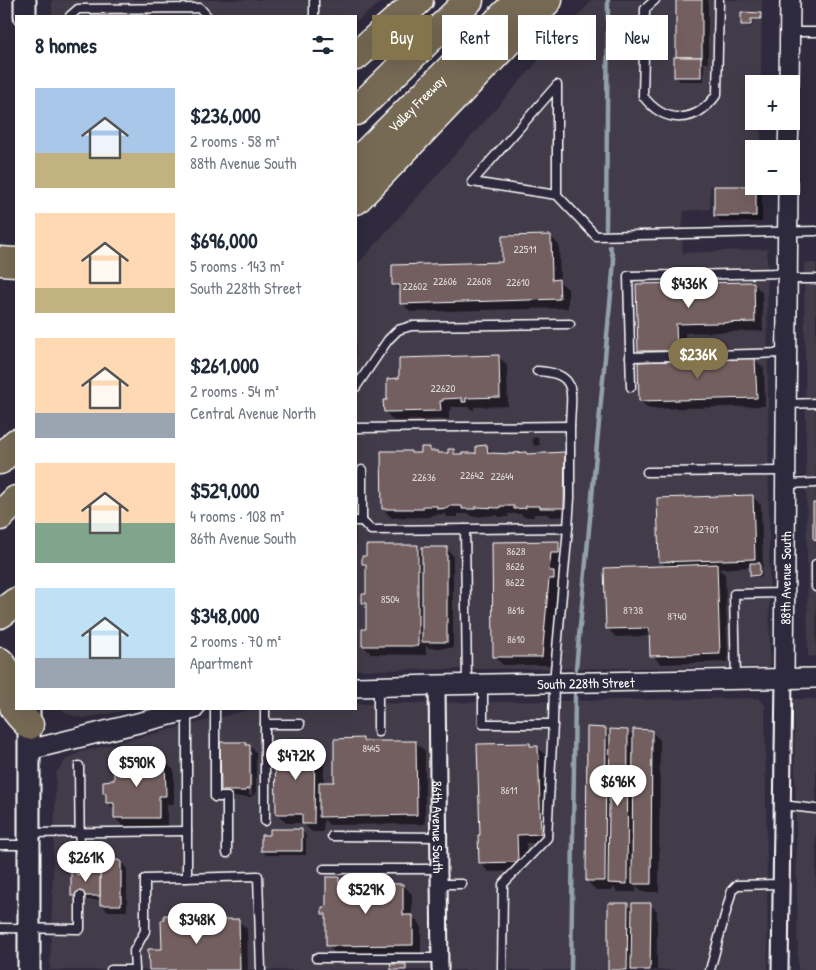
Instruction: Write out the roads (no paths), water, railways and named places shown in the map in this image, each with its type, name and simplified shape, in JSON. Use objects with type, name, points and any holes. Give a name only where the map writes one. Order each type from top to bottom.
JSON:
[{"type":"highway","points":[[357,55],[419,0]]},
{"type":"highway","points":[[357,110],[469,0]]},
{"type":"highway","name":"Valley Freeway","points":[[357,161],[519,0]]},
{"type":"highway","points":[[357,199],[548,0]]},
{"type":"highway","points":[[0,261],[15,262]]},
{"type":"highway","points":[[0,460],[15,444]]},
{"type":"highway","points":[[0,516],[15,501]]},
{"type":"highway","points":[[0,614],[15,603]]},
{"type":"highway","points":[[0,662],[3,664],[9,682],[15,709]]},
{"type":"highway","points":[[16,710],[29,728]]},
{"type":"main road","points":[[29,728],[29,970]]},
{"type":"street","points":[[789,75],[790,0]]},
{"type":"street","name":"88th Avenue South","points":[[780,970],[788,195]]},
{"type":"street","name":"South 228th Street","points":[[357,688],[554,682],[816,678]]},
{"type":"street","name":"86th Avenue South","points":[[437,685],[440,964]]},
{"type":"street","points":[[29,728],[184,710]]},
{"type":"lane","points":[[314,0],[314,15]]},
{"type":"lane","points":[[655,0],[645,9],[643,96],[651,106],[662,114],[674,117],[687,117],[699,113],[709,105],[717,94],[719,0]]},
{"type":"lane","points":[[71,15],[78,9],[200,8],[206,15]]},
{"type":"lane","points":[[789,32],[816,32]]},
{"type":"lane","points":[[557,196],[557,85],[472,182],[557,196],[596,236],[816,231]]},
{"type":"lane","points":[[631,387],[628,276],[787,276],[816,279]]},
{"type":"lane","points":[[357,386],[388,340],[398,330],[411,326],[570,324]]},
{"type":"lane","points":[[630,357],[787,353]]},
{"type":"lane","points":[[502,970],[503,884],[547,838],[554,682],[570,498],[570,384],[564,376],[551,371],[537,371]]},
{"type":"lane","points":[[786,404],[816,403]]},
{"type":"lane","points":[[357,428],[570,426]]},
{"type":"lane","points":[[362,470],[359,521],[371,530],[568,528]]},
{"type":"lane","points":[[647,472],[786,477],[816,483]]},
{"type":"lane","points":[[465,528],[475,684],[483,724],[553,724]]},
{"type":"lane","points":[[816,564],[816,587]]},
{"type":"lane","points":[[736,679],[734,594],[785,593]]},
{"type":"lane","points":[[378,687],[378,732]]},
{"type":"lane","points":[[184,710],[187,878]]},
{"type":"lane","points":[[215,710],[215,797],[227,797],[227,853]]},
{"type":"lane","points":[[265,710],[265,820]]},
{"type":"lane","points":[[265,724],[300,724]]},
{"type":"lane","points":[[79,766],[80,870]]},
{"type":"lane","points":[[782,805],[816,809]]},
{"type":"lane","points":[[0,845],[79,832],[186,831]]},
{"type":"lane","points":[[332,836],[439,837]]},
{"type":"lane","points":[[324,869],[439,869]]},
{"type":"lane","points":[[111,970],[135,970],[134,951],[145,931],[145,879],[258,876],[261,970]]},
{"type":"lane","points":[[439,884],[462,884]]},
{"type":"lane","points":[[710,970],[732,890],[736,885],[781,884]]},
{"type":"lane","points":[[0,928],[80,929],[80,896]]},
{"type":"lane","points":[[316,958],[440,964]]},
{"type":"waterway","points":[[606,228],[608,0]]},
{"type":"waterway","points":[[576,669],[614,261],[610,247]]},
{"type":"waterway","points":[[571,970],[575,695]]}]
